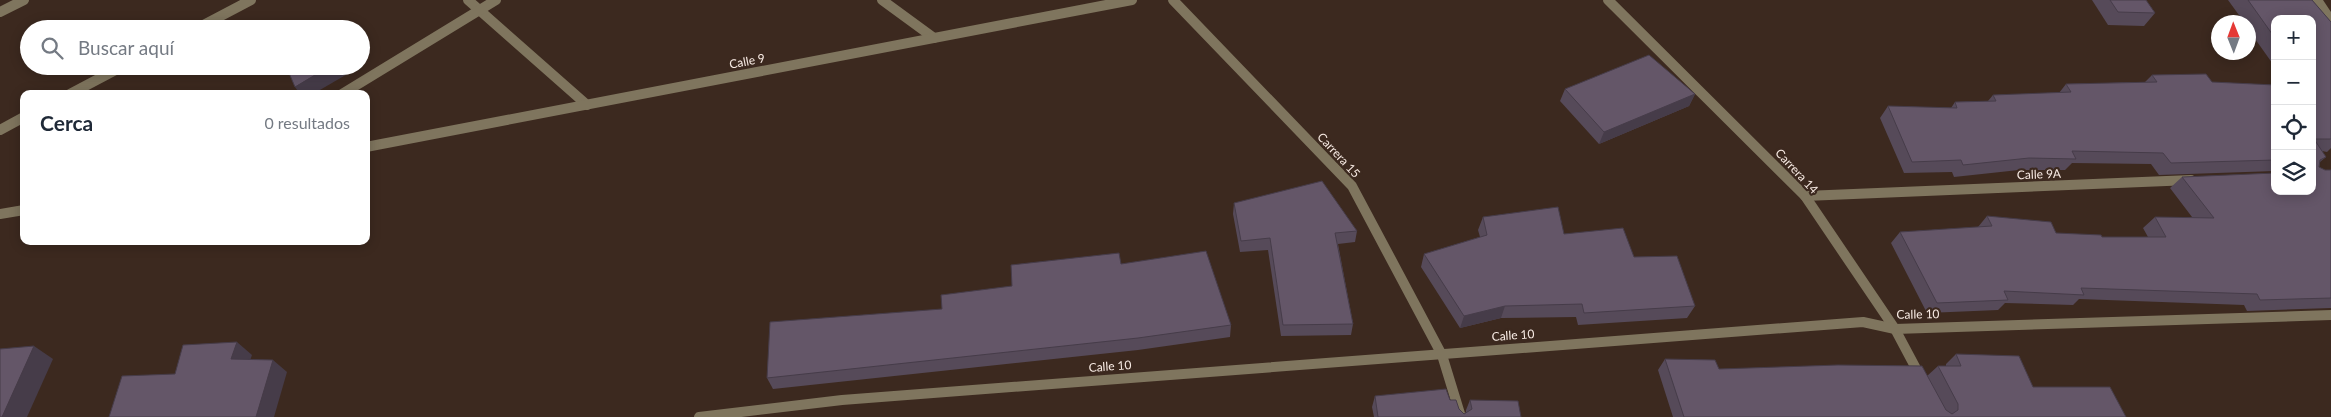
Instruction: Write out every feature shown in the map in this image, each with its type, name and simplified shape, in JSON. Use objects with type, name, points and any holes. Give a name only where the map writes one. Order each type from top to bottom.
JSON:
[{"type":"street","points":[[0,12],[24,0]]},
{"type":"street","points":[[213,20],[251,0]]},
{"type":"street","points":[[468,0],[587,104]]},
{"type":"street","points":[[349,90],[496,0]]},
{"type":"street","points":[[882,0],[934,38]]},
{"type":"street","points":[[1092,0],[1103,6]]},
{"type":"street","name":"Calle 9","points":[[370,146],[1132,0]]},
{"type":"street","name":"Carrera 15","points":[[1173,0],[1352,186],[1442,354],[1461,417]]},
{"type":"street","name":"Carrera 14","points":[[1608,0],[1805,196],[1896,329],[1928,390]]},
{"type":"street","points":[[2317,0],[2331,21]]},
{"type":"street","points":[[78,90],[106,75]]},
{"type":"street","points":[[0,130],[20,119]]},
{"type":"street","name":"Calle 9A","points":[[1805,196],[2206,180]]},
{"type":"street","points":[[0,214],[20,211]]},
{"type":"street","name":"Calle 10","points":[[699,417],[842,400],[1863,322],[1896,329],[2331,315]]},
{"type":"building","points":[[2110,0],[2146,0],[2155,13],[2118,12]]},
{"type":"building","points":[[2248,0],[2312,0],[2331,22],[2331,139],[2316,139],[2316,15],[2271,15],[2271,32]]},
{"type":"building","points":[[1649,55],[1695,94],[1604,132],[1565,89]]},
{"type":"building","points":[[2206,74],[2212,82],[2271,85],[2271,160],[2171,163],[2163,153],[2072,151],[2076,159],[2029,158],[1963,165],[1961,160],[1912,162],[1888,106],[1957,108],[1955,102],[1996,101],[1993,95],[2071,92],[2066,84],[2157,82],[2152,75]]},
{"type":"building","points":[[290,75],[315,75],[295,87]]},
{"type":"building","points":[[2316,142],[2326,157],[2320,160],[2319,167],[2331,170],[2331,298],[2260,300],[2257,294],[2081,288],[2084,295],[2004,291],[2008,300],[1937,303],[1900,232],[1992,226],[1987,216],[2051,222],[2056,233],[2101,235],[2102,237],[2166,237],[2155,217],[2214,218],[2182,177],[2271,173],[2271,195],[2316,195]]},
{"type":"building","points":[[1322,181],[1357,231],[1335,233],[1353,324],[1283,325],[1270,238],[1241,241],[1234,203]]},
{"type":"building","points":[[1558,207],[1564,234],[1623,228],[1634,257],[1677,256],[1695,306],[1584,313],[1582,304],[1505,306],[1464,316],[1424,254],[1487,235],[1483,217]]},
{"type":"building","points":[[1206,251],[1231,325],[1138,338],[767,378],[770,322],[942,309],[941,295],[1012,286],[1011,265],[1119,253],[1121,264]]},
{"type":"building","points":[[237,342],[231,359],[273,360],[256,417],[109,417],[122,376],[175,374],[183,345]]},
{"type":"building","points":[[34,346],[2,417],[0,417],[0,349]]},
{"type":"building","points":[[1956,354],[2019,356],[2033,387],[2110,387],[2126,417],[1684,417],[1665,359],[1715,360],[1719,369],[1838,365],[1922,366],[1946,410],[1952,414],[1958,410],[1958,404],[1938,366],[1961,366]]},
{"type":"building","points":[[1446,389],[1450,400],[1456,400],[1459,409],[1464,414],[1472,409],[1470,400],[1518,401],[1521,417],[1378,417],[1375,396]]}]
